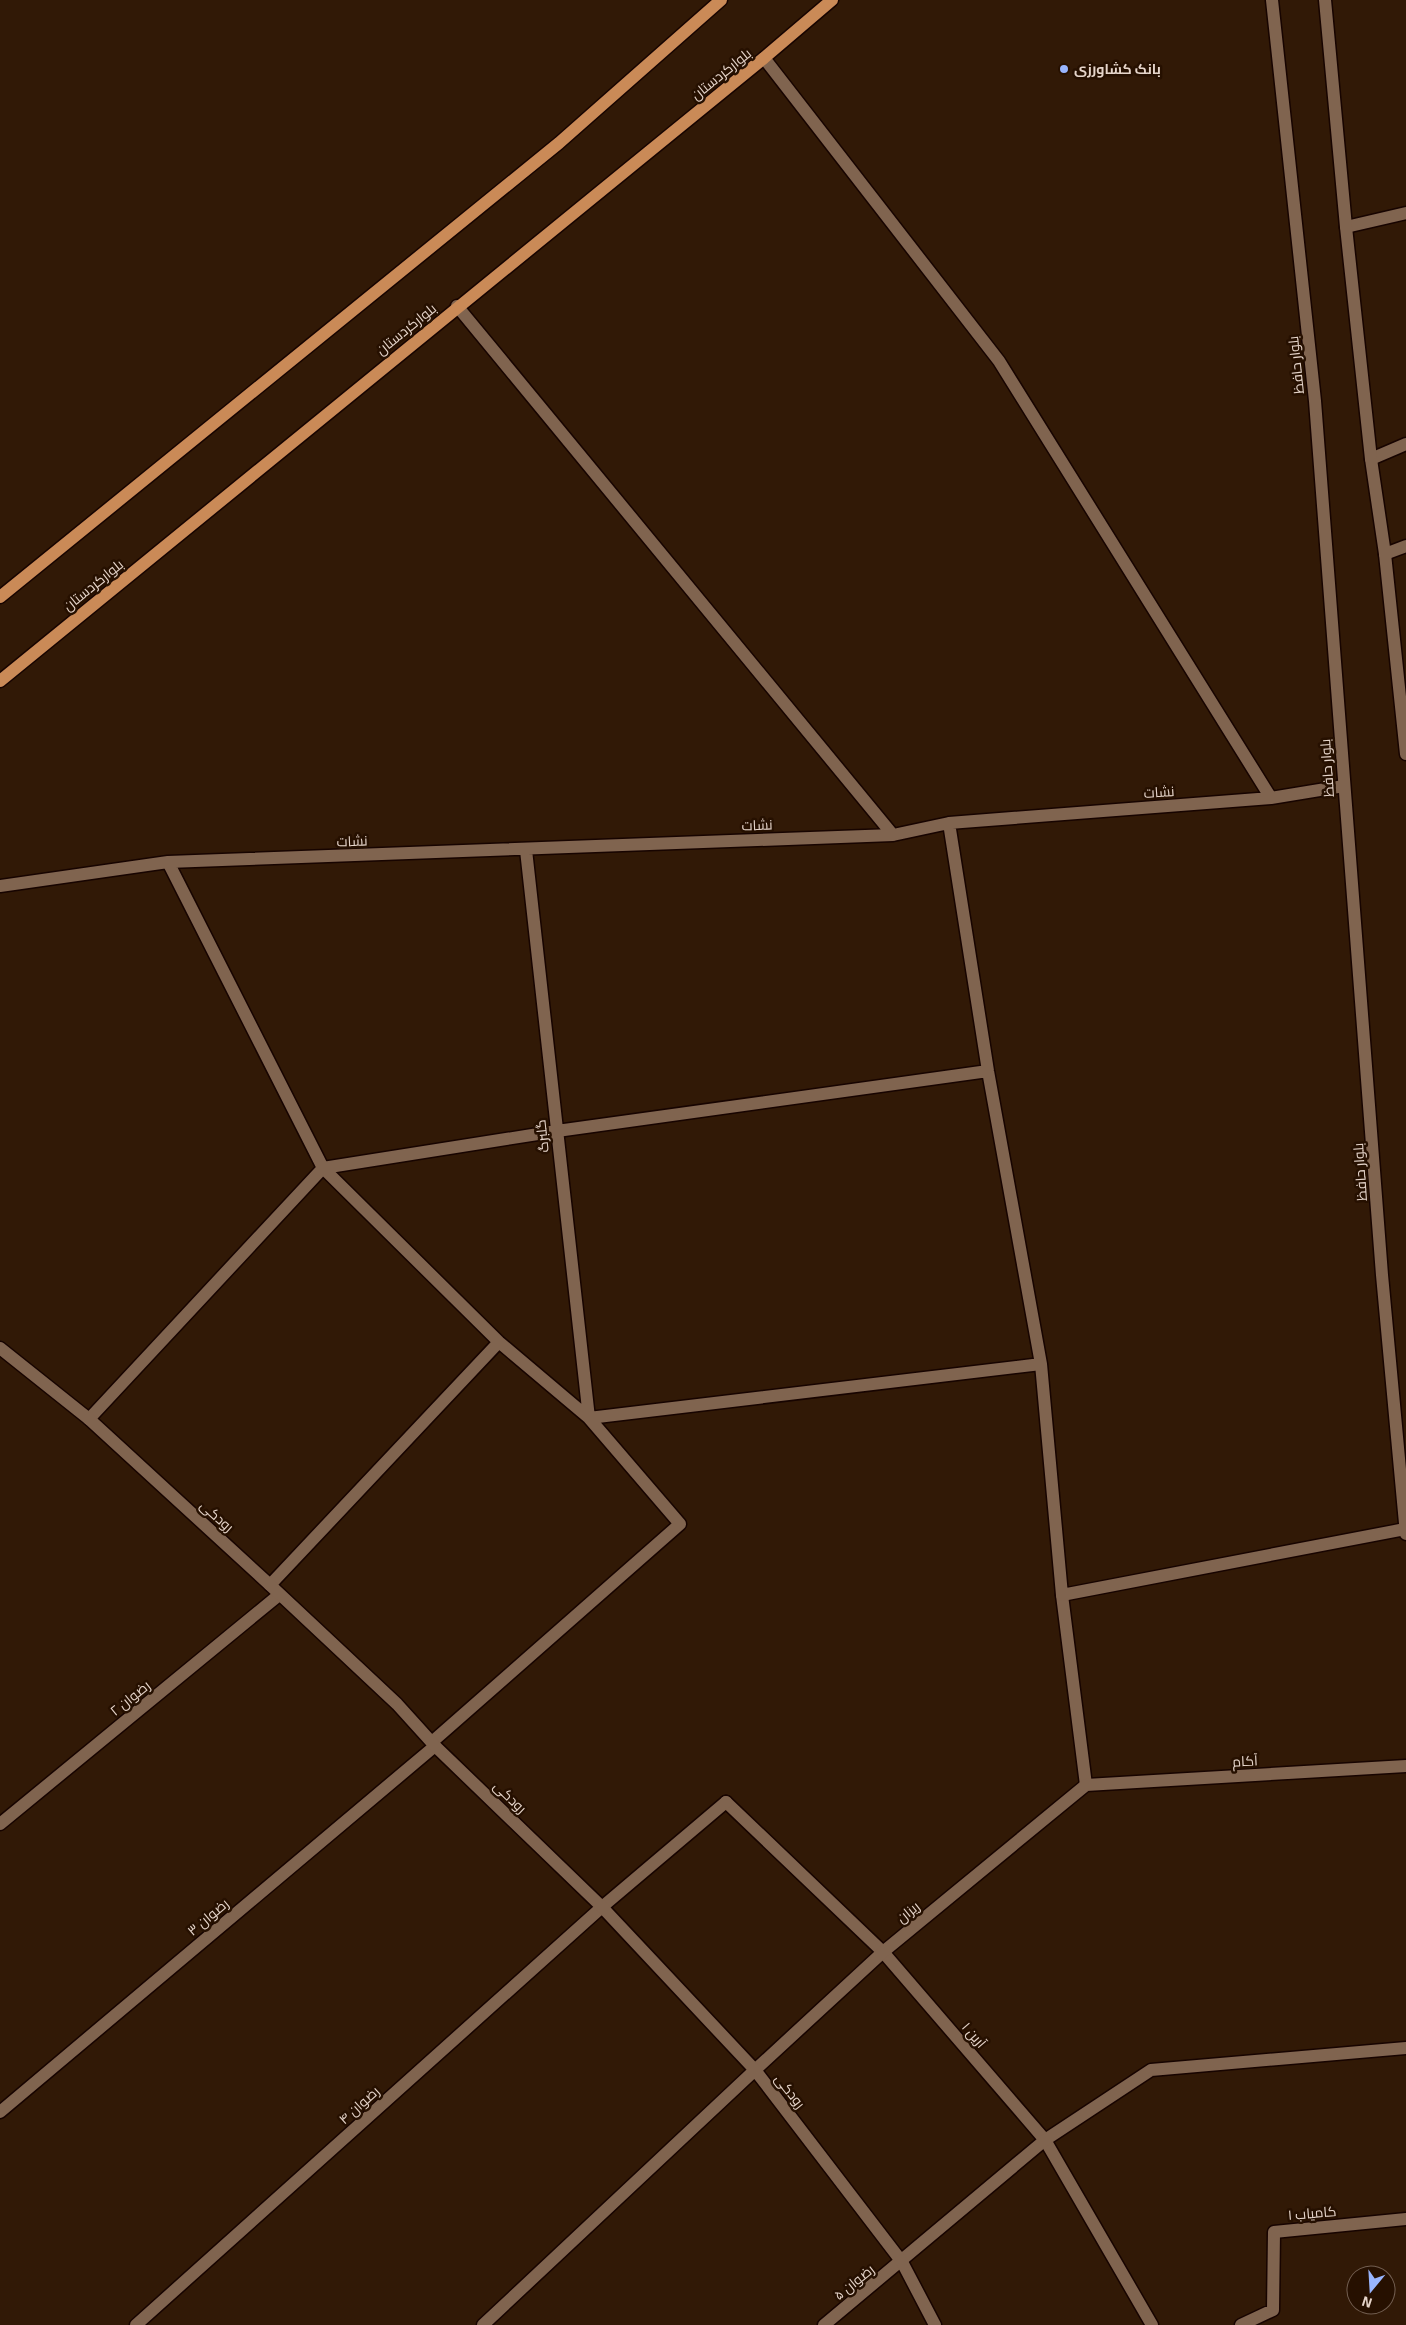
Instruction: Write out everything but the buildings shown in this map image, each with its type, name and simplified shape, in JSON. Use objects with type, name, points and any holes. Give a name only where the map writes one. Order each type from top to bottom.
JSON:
[{"type":"main road","points":[[0,597],[559,143],[721,0]]},
{"type":"main road","name":"بلوارکردستان","points":[[0,681],[457,306],[764,58],[832,0]]},
{"type":"street","name":"بلوار حافظ","points":[[1272,0],[1315,401],[1382,1275],[1406,1534]]},
{"type":"street","points":[[1325,0],[1346,227],[1371,460],[1385,554],[1406,754]]},
{"type":"street","points":[[764,58],[999,361],[1271,798]]},
{"type":"street","points":[[1346,227],[1406,213]]},
{"type":"street","points":[[457,306],[893,835]]},
{"type":"street","points":[[1371,460],[1406,444]]},
{"type":"street","points":[[1385,554],[1406,546]]},
{"type":"street","name":"نشات","points":[[0,886],[168,862],[893,835],[949,823],[1271,798],[1344,786]]},
{"type":"street","points":[[949,823],[988,1071],[1041,1364],[1062,1596],[1086,1785]]},
{"type":"street","name":"گلبرگ","points":[[526,850],[589,1418]]},
{"type":"street","points":[[168,862],[323,1168],[499,1342],[589,1418],[1041,1364]]},
{"type":"street","points":[[89,1419],[323,1168],[557,1130],[988,1071]]},
{"type":"street","points":[[270,1585],[499,1342]]},
{"type":"street","name":"رودکی","points":[[0,1348],[89,1419],[270,1585],[397,1704],[433,1744],[602,1907],[755,2070],[902,2262],[935,2325]]},
{"type":"street","name":"رضوان ۳","points":[[0,2112],[433,1744],[680,1524],[589,1418]]},
{"type":"street","points":[[1062,1596],[1405,1529]]},
{"type":"street","name":"رضوان ۲","points":[[0,1824],[279,1595]]},
{"type":"street","name":"آکام","points":[[1086,1785],[1406,1766]]},
{"type":"street","name":"ریزان","points":[[483,2325],[883,1952],[1086,1785]]},
{"type":"street","name":"رضوان ۴","points":[[136,2325],[602,1907],[726,1802]]},
{"type":"street","name":"آرین ۱","points":[[726,1802],[883,1952],[1046,2140],[1152,2325]]},
{"type":"street","name":"رضوان ۵","points":[[824,2325],[902,2262],[1046,2140],[1152,2070],[1406,2048]]},
{"type":"street","name":"کامیاب ۱","points":[[1242,2325],[1273,2310],[1274,2232],[1406,2220]]},
{"type":"place","name":"بانک کشاورزی","points":[[1064,69]]}]
